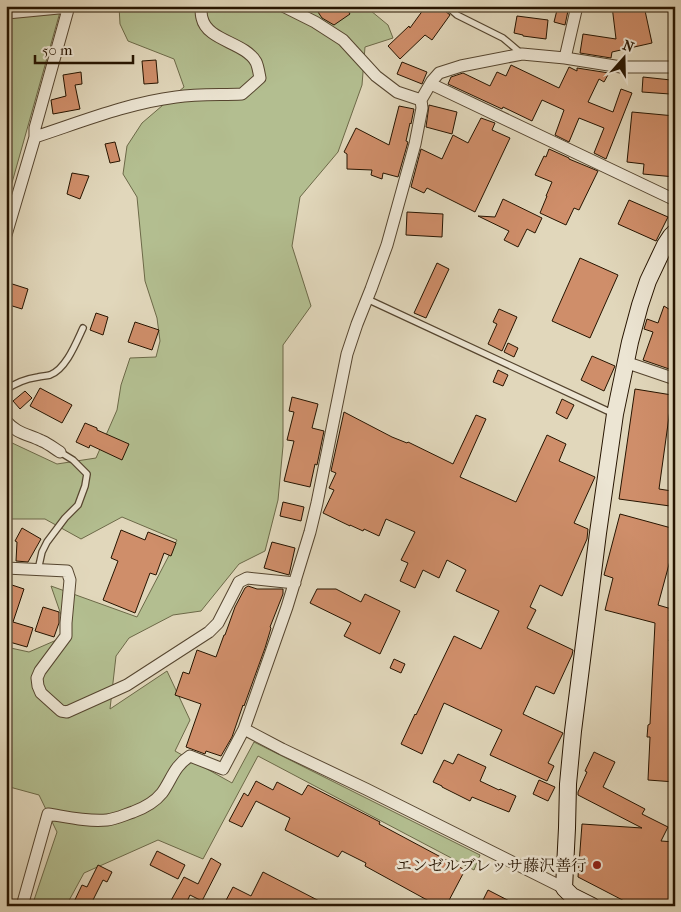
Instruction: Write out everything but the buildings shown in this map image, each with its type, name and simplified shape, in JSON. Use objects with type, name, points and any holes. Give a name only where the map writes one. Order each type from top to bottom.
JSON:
[{"type":"street","points":[[35,137],[160,99],[178,96],[242,94],[260,78],[256,62],[245,50],[210,32],[202,20],[201,6]]},
{"type":"street","points":[[283,6],[315,22],[343,40],[376,76],[397,92],[421,100]]},
{"type":"street","points":[[565,58],[577,6]]},
{"type":"street","points":[[6,234],[35,137],[35,128],[69,7],[8,13]]},
{"type":"street","points":[[22,906],[48,814],[97,821],[119,817],[147,806],[162,793],[176,769],[190,756],[224,769],[244,729],[295,583],[317,503],[347,354],[387,244],[417,135],[422,108],[421,100],[439,73],[461,66],[522,54],[565,58],[621,67],[675,67]]},
{"type":"street","points":[[431,84],[675,200]]},
{"type":"street","points":[[564,888],[568,784],[573,731],[615,414],[625,362],[640,305],[648,281],[665,246],[675,232]]},
{"type":"street","points":[[625,362],[675,379]]},
{"type":"street","points":[[6,421],[12,428],[42,441],[60,452]]},
{"type":"street","points":[[6,568],[66,572],[70,580],[66,636],[40,670],[37,678],[41,693],[61,711],[67,712],[127,686],[209,632],[218,623],[239,582],[247,578],[295,583]]},
{"type":"street","points":[[244,729],[564,888],[572,896],[592,906]]},
{"type":"lane","points":[[447,6],[457,15],[503,38],[522,54]]},
{"type":"lane","points":[[367,299],[615,414]]},
{"type":"lane","points":[[6,390],[16,382],[56,372],[75,346],[83,328]]},
{"type":"lane","points":[[38,570],[42,552],[47,542],[65,518],[78,505],[85,486],[87,474],[73,460],[60,452]]},
{"type":"green space","points":[[6,6],[7,17],[60,12],[6,204]]},
{"type":"green space","points":[[119,6],[365,6],[388,25],[393,38],[365,47],[362,85],[338,152],[300,197],[292,246],[311,306],[283,345],[283,446],[278,500],[265,551],[239,564],[201,611],[173,615],[129,638],[116,656],[110,709],[167,671],[190,720],[175,751],[232,783],[254,742],[480,855],[474,870],[258,756],[203,859],[158,840],[84,873],[66,906],[32,906],[57,832],[39,795],[6,786],[6,647],[29,652],[68,635],[51,586],[137,617],[177,540],[122,517],[81,539],[45,519],[6,519],[6,448],[10,442],[57,464],[96,458],[117,410],[121,385],[130,358],[156,357],[160,341],[157,318],[145,281],[137,197],[123,174],[127,146],[142,123],[184,87],[174,59],[128,41],[120,24]]},
{"type":"place","name":"エンゼルブレッサ藤沢善行","points":[[597,865]]}]
